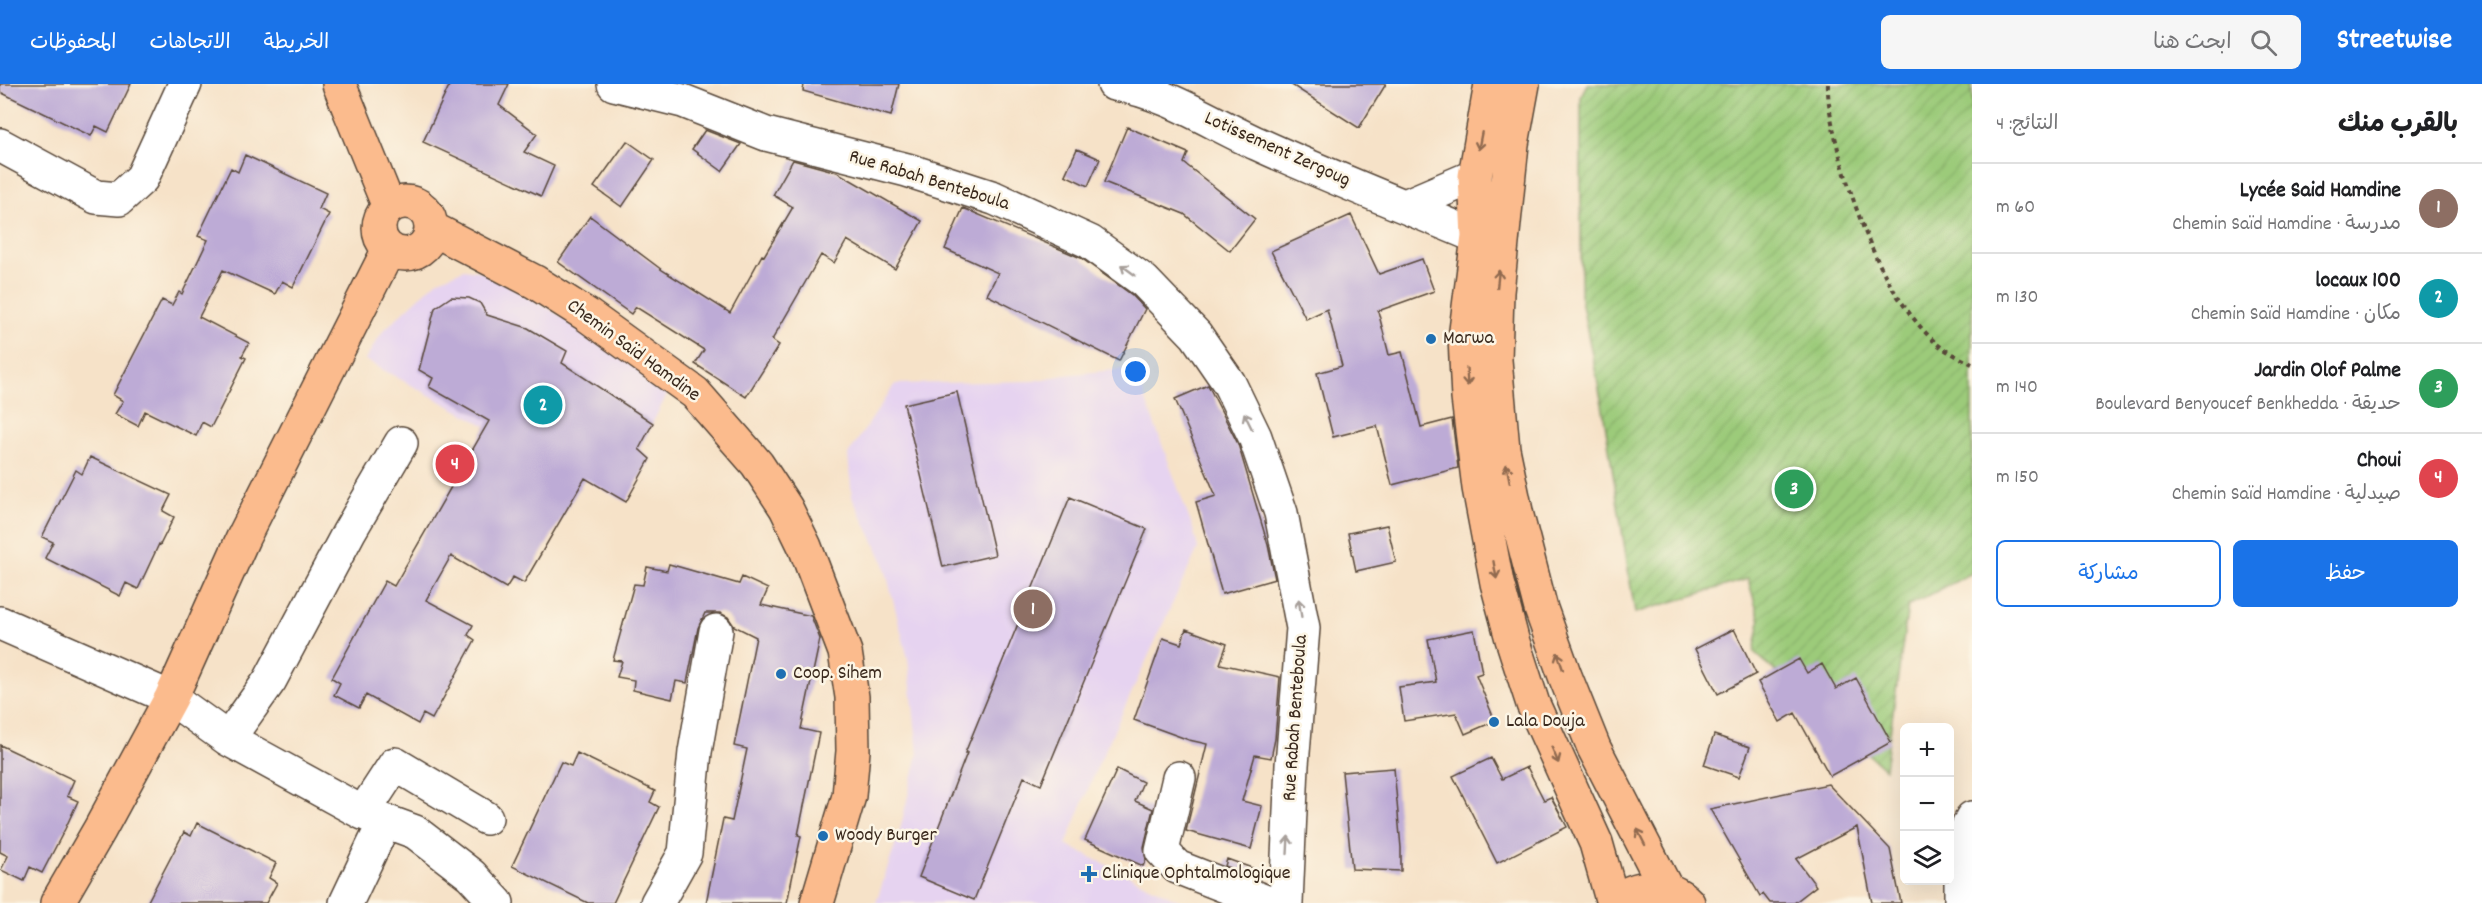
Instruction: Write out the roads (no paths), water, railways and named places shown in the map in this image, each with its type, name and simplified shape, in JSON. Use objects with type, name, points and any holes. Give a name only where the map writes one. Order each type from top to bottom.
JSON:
[{"type":"main road","points":[[339,84],[389,207]]},
{"type":"main road","points":[[1491,84],[1475,177],[1478,237],[1466,338],[1468,398],[1479,488],[1497,583],[1533,704],[1596,843],[1615,903],[1634,891],[1649,887],[1678,896]]},
{"type":"main road","points":[[1523,84],[1512,144],[1497,292],[1495,360],[1503,449],[1517,516],[1541,609],[1565,676],[1594,748],[1678,896]]},
{"type":"main road","points":[[399,202],[417,205],[429,219],[431,228],[427,242],[421,249],[406,255],[389,249],[380,237],[379,228],[382,214],[399,202]]},
{"type":"main road","name":"Chemin Saïd Hamdine","points":[[431,228],[535,282],[587,315],[694,393],[757,464],[786,508],[805,547],[844,651],[852,697],[853,751],[849,796],[817,903]]},
{"type":"main road","points":[[57,903],[100,830],[171,698],[243,538],[389,249]]},
{"type":"street","points":[[0,145],[96,197],[119,199],[142,178],[185,84]]},
{"type":"street","name":"Rue Rabah Benteboula","points":[[614,84],[683,101],[766,134],[907,170],[994,198],[1090,242],[1144,281],[1196,335],[1229,382],[1255,437],[1281,513],[1303,628],[1292,765],[1286,903]]},
{"type":"street","name":"Lotissement Zergoug","points":[[1128,85],[1201,115],[1256,144],[1478,237]]},
{"type":"street","points":[[1405,206],[1475,177]]},
{"type":"street","points":[[228,739],[270,680],[344,542],[401,443]]},
{"type":"street","points":[[0,623],[171,698],[228,739],[374,817],[416,832],[471,875],[497,903]]},
{"type":"street","points":[[657,903],[685,853],[695,752],[716,631]]},
{"type":"street","points":[[346,903],[374,817],[395,764],[486,818]]},
{"type":"street","points":[[1179,778],[1162,851],[1178,867],[1269,903]]},
{"type":"street","points":[[1961,903],[1961,843],[1972,818]]},
{"type":"place","name":"Marwa","points":[[1431,339]]},
{"type":"place","name":"100 locaux","points":[[543,405]]},
{"type":"place","name":"Choui","points":[[455,464]]},
{"type":"place","name":"Jardin Olof Palme","points":[[1794,489]]},
{"type":"place","name":"Lycée Said Hamdine","points":[[1033,609]]},
{"type":"place","name":"Coop. Sihem","points":[[781,674]]},
{"type":"place","name":"Lala Douja","points":[[1494,722]]},
{"type":"place","name":"Woody Burger","points":[[823,836]]},
{"type":"place","name":"Clinique Ophtalmologique","points":[[1089,874]]}]
